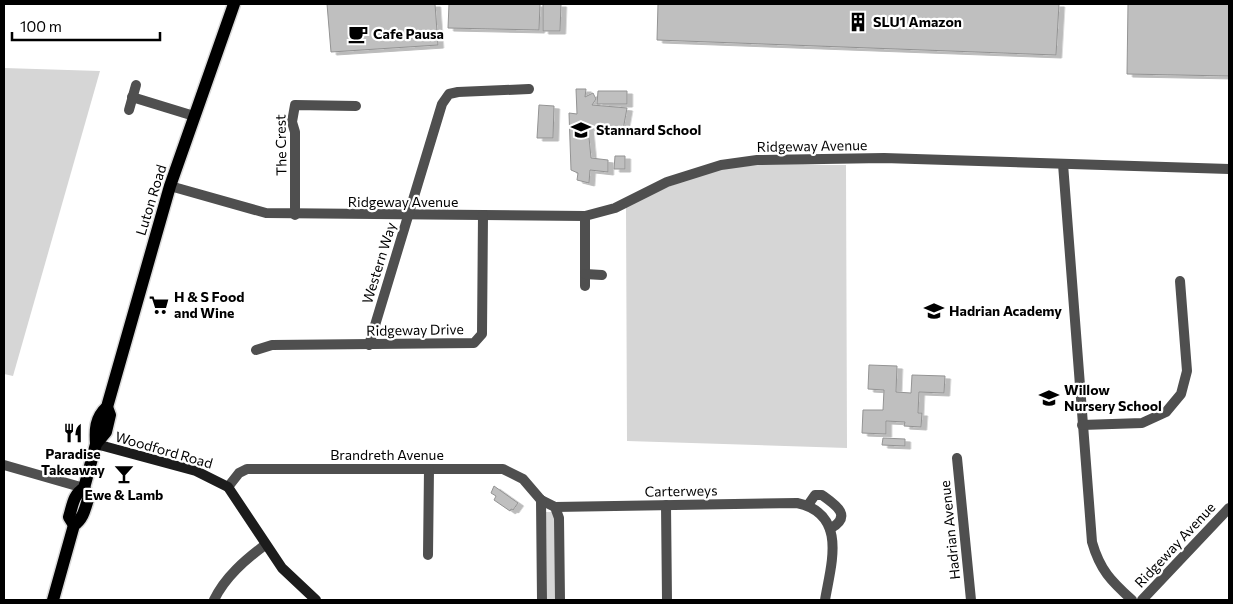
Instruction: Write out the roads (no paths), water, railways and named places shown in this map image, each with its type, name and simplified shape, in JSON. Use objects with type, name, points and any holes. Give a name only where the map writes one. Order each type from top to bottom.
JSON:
[{"type":"main road","name":"Luton Road","points":[[52,600],[74,525],[69,517],[74,498],[76,493],[84,488],[96,444],[106,432],[110,415],[106,407],[170,186],[234,4]]},
{"type":"street","points":[[128,110],[136,84]]},
{"type":"street","name":"Western Way","points":[[369,345],[442,104],[449,94],[458,92],[529,89]]},
{"type":"street","points":[[132,98],[194,116]]},
{"type":"street","name":"The Crest","points":[[295,215],[295,132],[292,122],[295,105],[356,106]]},
{"type":"street","name":"Ridgeway Avenue","points":[[170,186],[266,213],[295,215],[585,216],[615,208],[667,182],[721,165],[758,160],[884,158],[1229,169]]},
{"type":"street","points":[[1063,164],[1092,542],[1098,564],[1113,583],[1132,600]]},
{"type":"street","name":"Ridgeway Drive","points":[[256,350],[272,345],[474,343],[482,334],[483,215]]},
{"type":"street","points":[[585,216],[585,286]]},
{"type":"street","points":[[585,274],[602,275]]},
{"type":"street","points":[[1082,425],[1142,423],[1166,412],[1181,394],[1187,371],[1180,281]]},
{"type":"street","name":"Woodford Road","points":[[96,444],[196,471],[228,487],[241,503],[265,545],[282,568],[316,600]]},
{"type":"street","name":"Hadrian Avenue","points":[[957,458],[971,600]]},
{"type":"street","points":[[4,465],[84,488]]},
{"type":"street","name":"Brandreth Avenue","points":[[228,487],[239,473],[247,469],[503,469],[523,479],[541,500]]},
{"type":"street","points":[[428,555],[429,469]]},
{"type":"street","name":"Carterweys","points":[[555,507],[797,503],[808,505],[815,494],[822,495],[840,511],[842,516],[839,524],[830,529]]},
{"type":"street","points":[[542,600],[541,500],[555,507],[559,518],[560,600]]},
{"type":"street","points":[[666,505],[667,600]]},
{"type":"street","points":[[808,505],[822,516],[830,529],[834,549],[824,600]]},
{"type":"street","name":"Ridgeway Avenue","points":[[1142,600],[1229,508]]},
{"type":"street","points":[[214,600],[220,589],[245,561],[265,545]]},
{"type":"place","name":"SLU1 Amazon","points":[[858,22]]},
{"type":"place","name":"Cafe Pausa","points":[[358,34]]},
{"type":"place","name":"Stannard School","points":[[581,130]]},
{"type":"place","name":"H & S Food and Wine","points":[[159,305]]},
{"type":"place","name":"Hadrian Academy","points":[[934,311]]},
{"type":"place","name":"Willow Nursery School","points":[[1049,398]]},
{"type":"place","name":"Paradise Takeaway","points":[[73,433]]},
{"type":"place","name":"Ewe & Lamb","points":[[124,474]]}]
